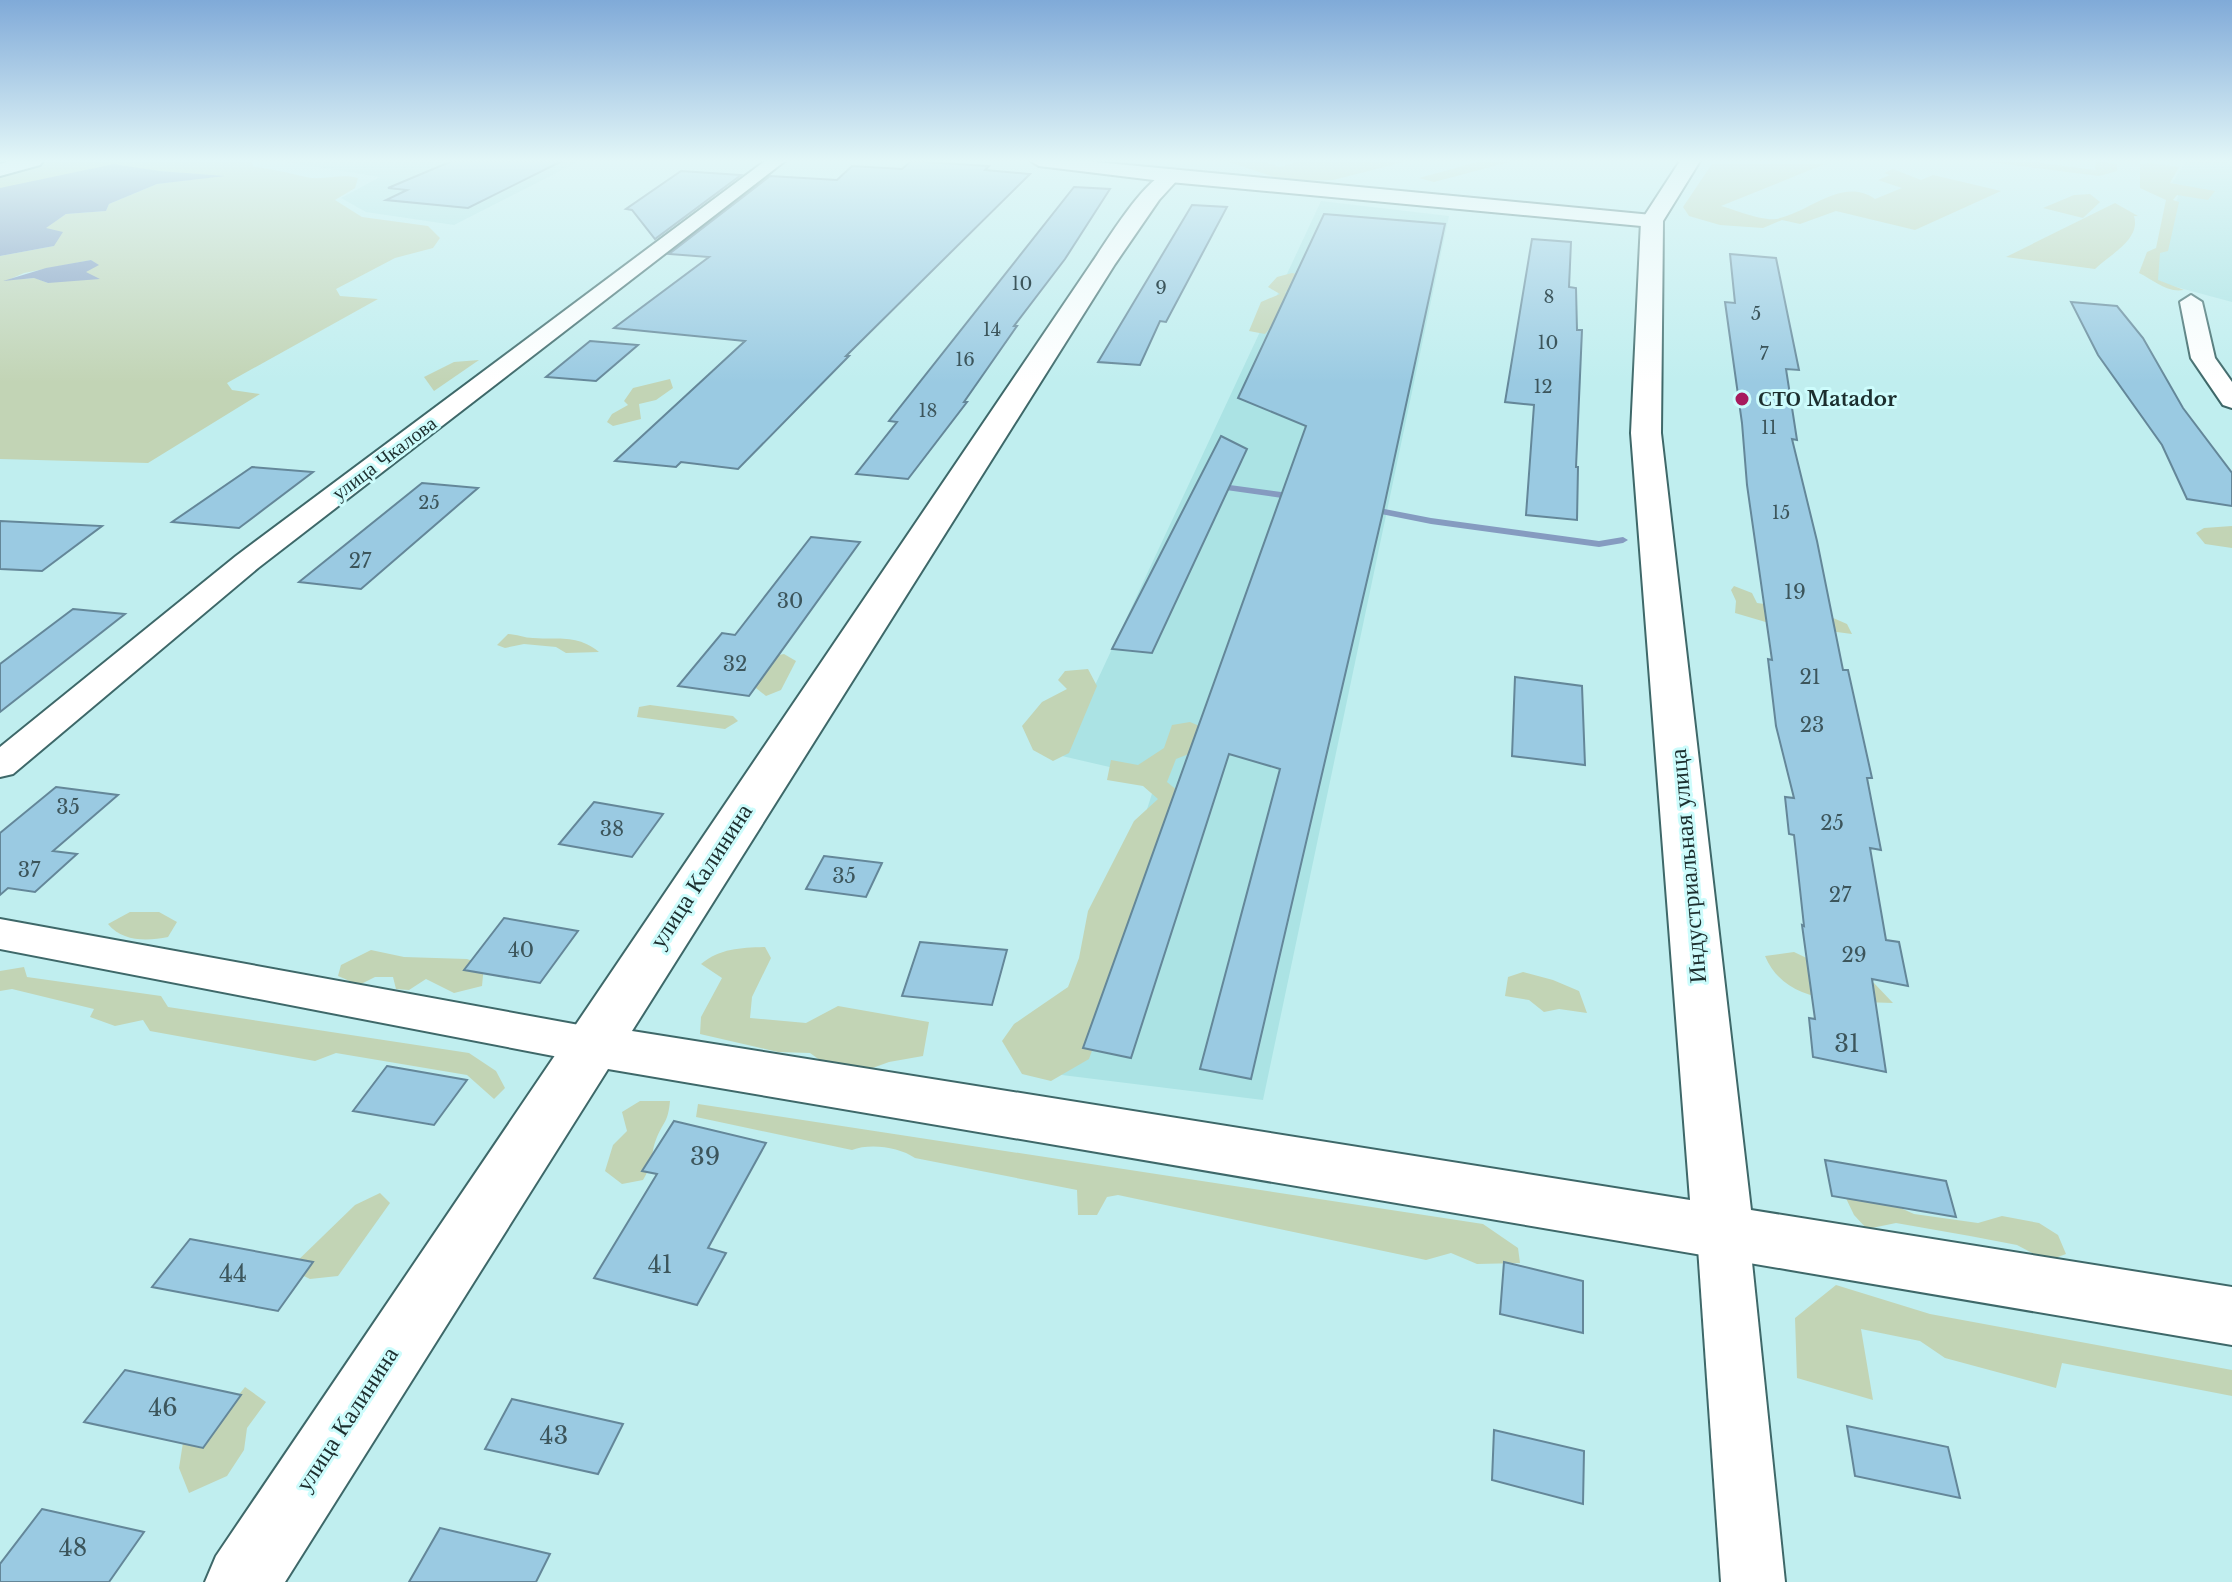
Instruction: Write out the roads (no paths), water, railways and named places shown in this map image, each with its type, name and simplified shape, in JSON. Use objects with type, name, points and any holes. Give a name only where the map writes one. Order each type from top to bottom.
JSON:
[{"type":"street","name":"улица Чкалова","points":[[0,766],[247,562],[677,235]]},
{"type":"street","name":"улица Калинина","points":[[242,1582],[590,1045],[1124,235]]},
{"type":"street","name":"Индустриальная улица","points":[[1652,235],[1646,433],[1723,1233],[1753,1582]]},
{"type":"street","points":[[2191,302],[2203,358],[2232,400]]},
{"type":"street","points":[[0,934],[590,1045],[2232,1316]]},
{"type":"waterway","points":[[1215,486],[1296,497]]},
{"type":"waterway","points":[[1369,509],[1431,521],[1599,544],[1623,540]]},
{"type":"place","name":"СТО Matador","points":[[1742,399]]}]
